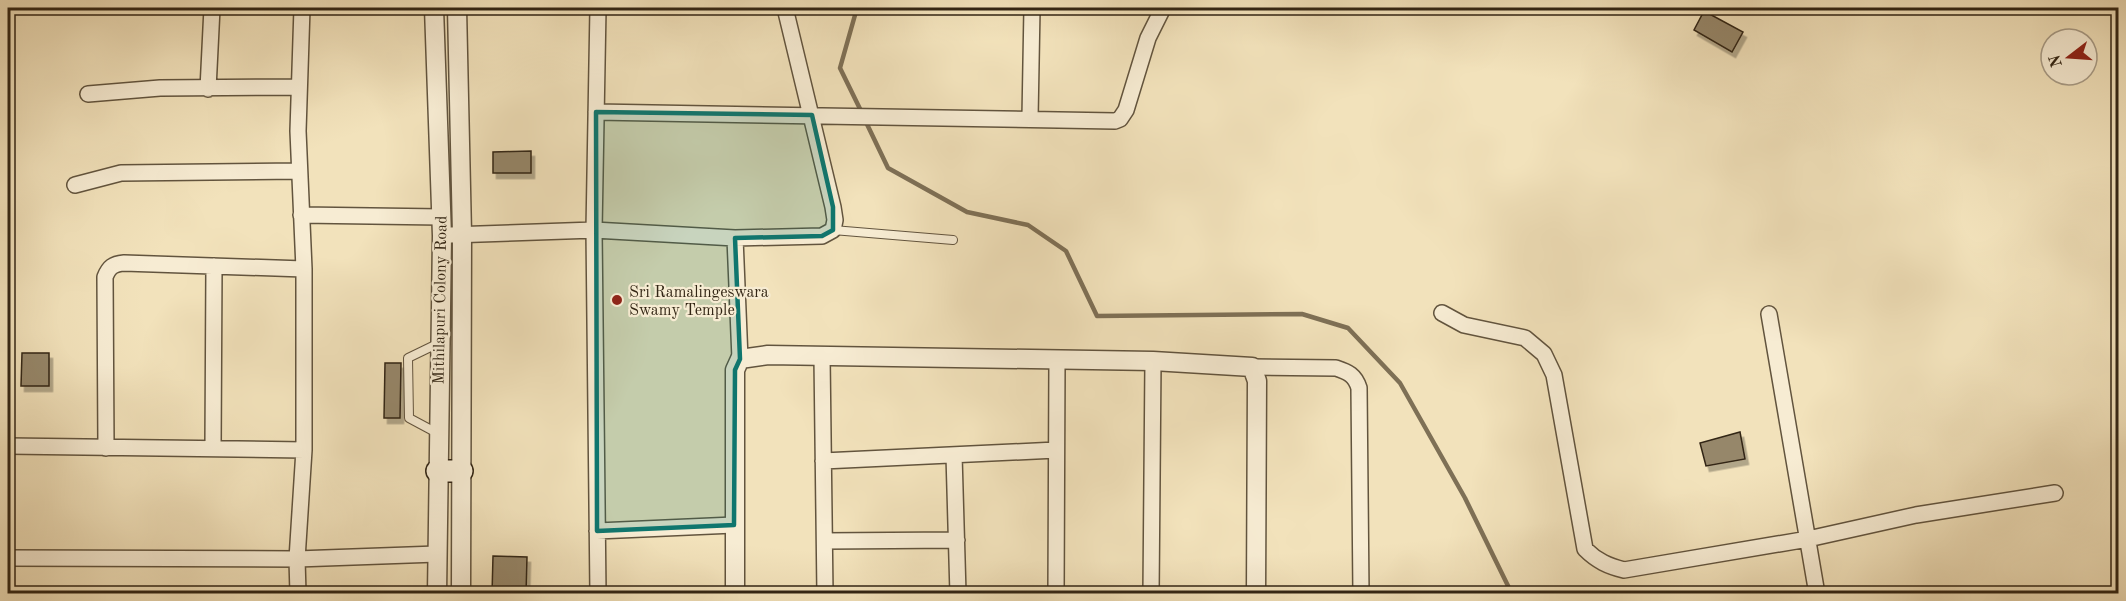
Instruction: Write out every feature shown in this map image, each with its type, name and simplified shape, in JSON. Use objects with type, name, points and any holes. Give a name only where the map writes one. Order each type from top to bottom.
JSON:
[{"type":"main road","points":[[437,471],[462,471]]},
{"type":"street","points":[[208,89],[212,8]]},
{"type":"street","points":[[298,594],[297,559],[304,450],[304,268],[299,171],[302,8]]},
{"type":"street","name":"Mithilapuri Colony Road","points":[[434,8],[442,236],[437,433],[437,594]]},
{"type":"street","name":"Mithilapuri Colony Road","points":[[457,8],[462,234],[460,594]]},
{"type":"street","points":[[598,8],[594,230],[598,594]]},
{"type":"street","points":[[442,236],[594,230],[735,238],[822,236],[833,230],[835,220],[833,207],[785,8]]},
{"type":"street","points":[[1030,118],[1032,8]]},
{"type":"street","points":[[596,112],[1120,119],[1136,87],[1148,38],[1163,8]]},
{"type":"street","points":[[88,94],[126,89],[299,87]]},
{"type":"street","points":[[75,185],[121,173],[299,171]]},
{"type":"street","points":[[301,214],[441,217]]},
{"type":"street","points":[[735,238],[740,359],[735,370],[733,387],[735,594]]},
{"type":"street","points":[[106,448],[105,277],[114,264],[304,268]]},
{"type":"street","points":[[213,447],[214,266]]},
{"type":"street","points":[[1442,313],[1464,325],[1526,338],[1544,354],[1554,375],[1585,549],[1597,561],[1624,570],[1808,539],[1916,515],[2055,493]]},
{"type":"street","points":[[1769,314],[1817,594]]},
{"type":"street","points":[[740,359],[768,355],[1153,361],[1252,368],[1336,368],[1349,372],[1356,379],[1359,388],[1361,594]]},
{"type":"street","points":[[822,357],[825,594]]},
{"type":"street","points":[[1056,594],[1057,360]]},
{"type":"street","points":[[1151,594],[1153,361]]},
{"type":"street","points":[[1252,368],[1257,381],[1256,594]]},
{"type":"street","points":[[8,446],[304,450]]},
{"type":"street","points":[[823,461],[1056,450]]},
{"type":"street","points":[[954,455],[958,594]]},
{"type":"street","points":[[597,531],[735,525]]},
{"type":"street","points":[[825,541],[957,540]]},
{"type":"street","points":[[8,558],[297,559],[437,554]]},
{"type":"lane","points":[[833,230],[953,240]]},
{"type":"lane","points":[[437,433],[409,418],[408,358],[439,343]]},
{"type":"highlighted area","points":[[596,112],[812,115],[833,207],[833,230],[822,236],[735,238],[740,359],[735,370],[734,525],[597,531]]},
{"type":"building","points":[[1704,11],[1743,32],[1732,52],[1694,30]]},
{"type":"building","points":[[531,151],[531,173],[493,173],[493,152]]},
{"type":"building","points":[[22,353],[49,353],[49,386],[21,386]]},
{"type":"building","points":[[385,363],[401,363],[400,418],[384,418]]},
{"type":"building","points":[[1740,432],[1745,459],[1706,466],[1700,443]]},
{"type":"building","points":[[493,556],[527,557],[526,594],[492,594]]},
{"type":"waterway","points":[[857,8],[840,68],[862,113]]},
{"type":"waterway","points":[[865,120],[888,168],[967,212],[1028,225],[1066,251],[1097,316],[1302,314],[1348,328],[1400,383],[1465,498],[1512,594]]},
{"type":"place","name":"Sri Ramalingeswara Swamy Temple","points":[[617,300]]}]
